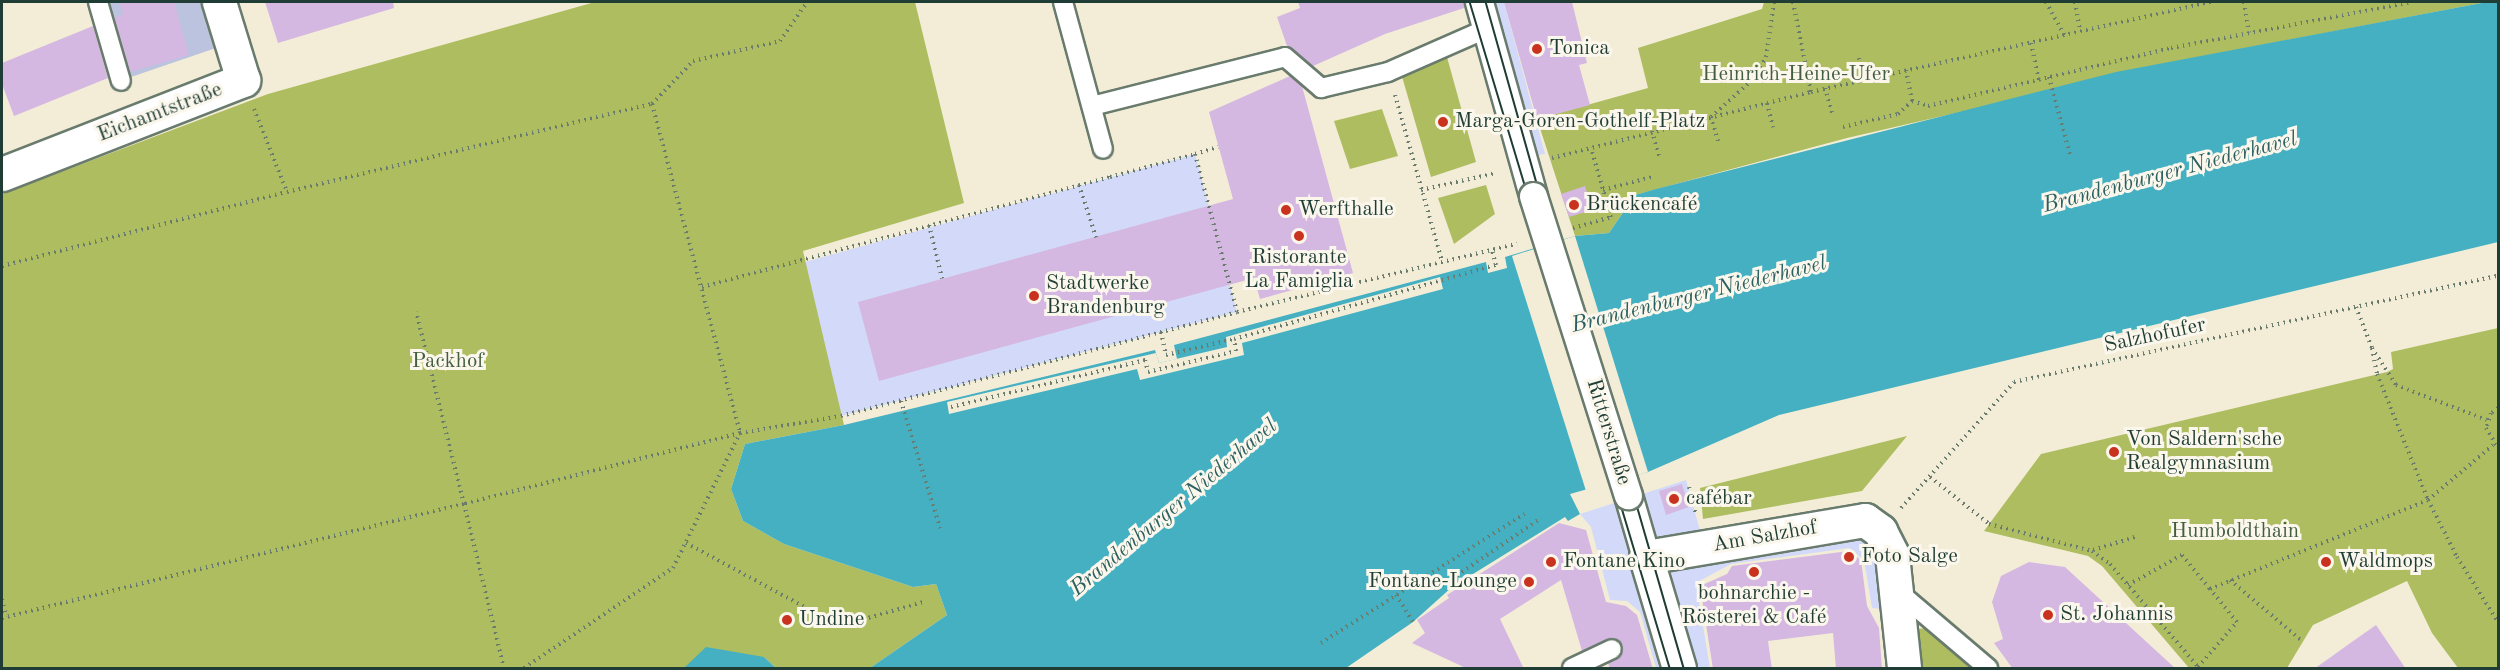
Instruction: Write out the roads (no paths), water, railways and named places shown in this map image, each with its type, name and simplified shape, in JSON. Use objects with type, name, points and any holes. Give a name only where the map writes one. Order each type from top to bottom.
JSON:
[{"type":"street","name":"Eichamtstraße","points":[[2,174],[243,80],[219,2]]},
{"type":"street","name":"Ritterstraße","points":[[1479,2],[1524,166],[1628,495],[1679,669]]},
{"type":"street","name":"Am Salzhof","points":[[1646,557],[1865,520],[1880,531],[1892,555],[1895,590]]},
{"type":"street","points":[[1895,590],[1904,669]]},
{"type":"lane","points":[[98,2],[121,81]]},
{"type":"lane","points":[[1063,2],[1102,149]]},
{"type":"lane","points":[[1092,106],[1230,67],[1285,57],[1321,88],[1388,72],[1486,29]]},
{"type":"lane","points":[[1895,590],[1988,669]]},
{"type":"lane","points":[[1572,669],[1612,649]]},
{"type":"water","name":"Brandenburger Niederhavel","points":[[2487,2],[2498,2],[2498,242],[1779,415],[1648,472],[1570,494],[1580,514],[1568,521],[1565,517],[1452,587],[1413,622],[1346,668],[870,668],[947,615],[936,584],[913,587],[784,544],[743,521],[731,489],[745,444],[844,425],[1155,350],[1159,363],[1177,359],[1174,345],[1486,262],[1488,273],[1507,268],[1505,257],[1575,236],[1609,233],[1635,195],[1656,189],[2116,72]]},
{"type":"water","points":[[706,647],[764,657],[776,668],[684,668]]},
{"type":"tram line","points":[[1470,2],[1670,668]]},
{"type":"tram line","points":[[1486,2],[1540,194],[1628,474],[1684,668]]},
{"type":"place","name":"Tonica","points":[[1537,49]]},
{"type":"place","name":"Marga-Goren-Gothelf-Platz","points":[[1443,122]]},
{"type":"place","name":"Brückencafé","points":[[1574,205]]},
{"type":"place","name":"Werfthalle","points":[[1286,210]]},
{"type":"place","name":"Ristorante La Famiglia","points":[[1299,236]]},
{"type":"place","name":"Stadtwerke Brandenburg","points":[[1034,296]]},
{"type":"place","name":"Von Saldern'sche Realgymnasium","points":[[2114,452]]},
{"type":"place","name":"cafébar","points":[[1674,499]]},
{"type":"place","name":"Foto Salge","points":[[1849,557]]},
{"type":"place","name":"Fontane Kino","points":[[1551,562]]},
{"type":"place","name":"Waldmops","points":[[2326,562]]},
{"type":"place","name":"bohnarchie - Rösterei & Café","points":[[1754,572]]},
{"type":"place","name":"Fontane-Lounge","points":[[1529,582]]},
{"type":"place","name":"St. Johannis","points":[[2048,615]]},
{"type":"place","name":"Undine","points":[[787,620]]},
{"type":"park label","name":"Heinrich-Heine-Ufer","points":[[1796,75]]},
{"type":"park label","name":"Packhof","points":[[448,362]]},
{"type":"park label","name":"Humboldthain","points":[[2235,532]]}]
